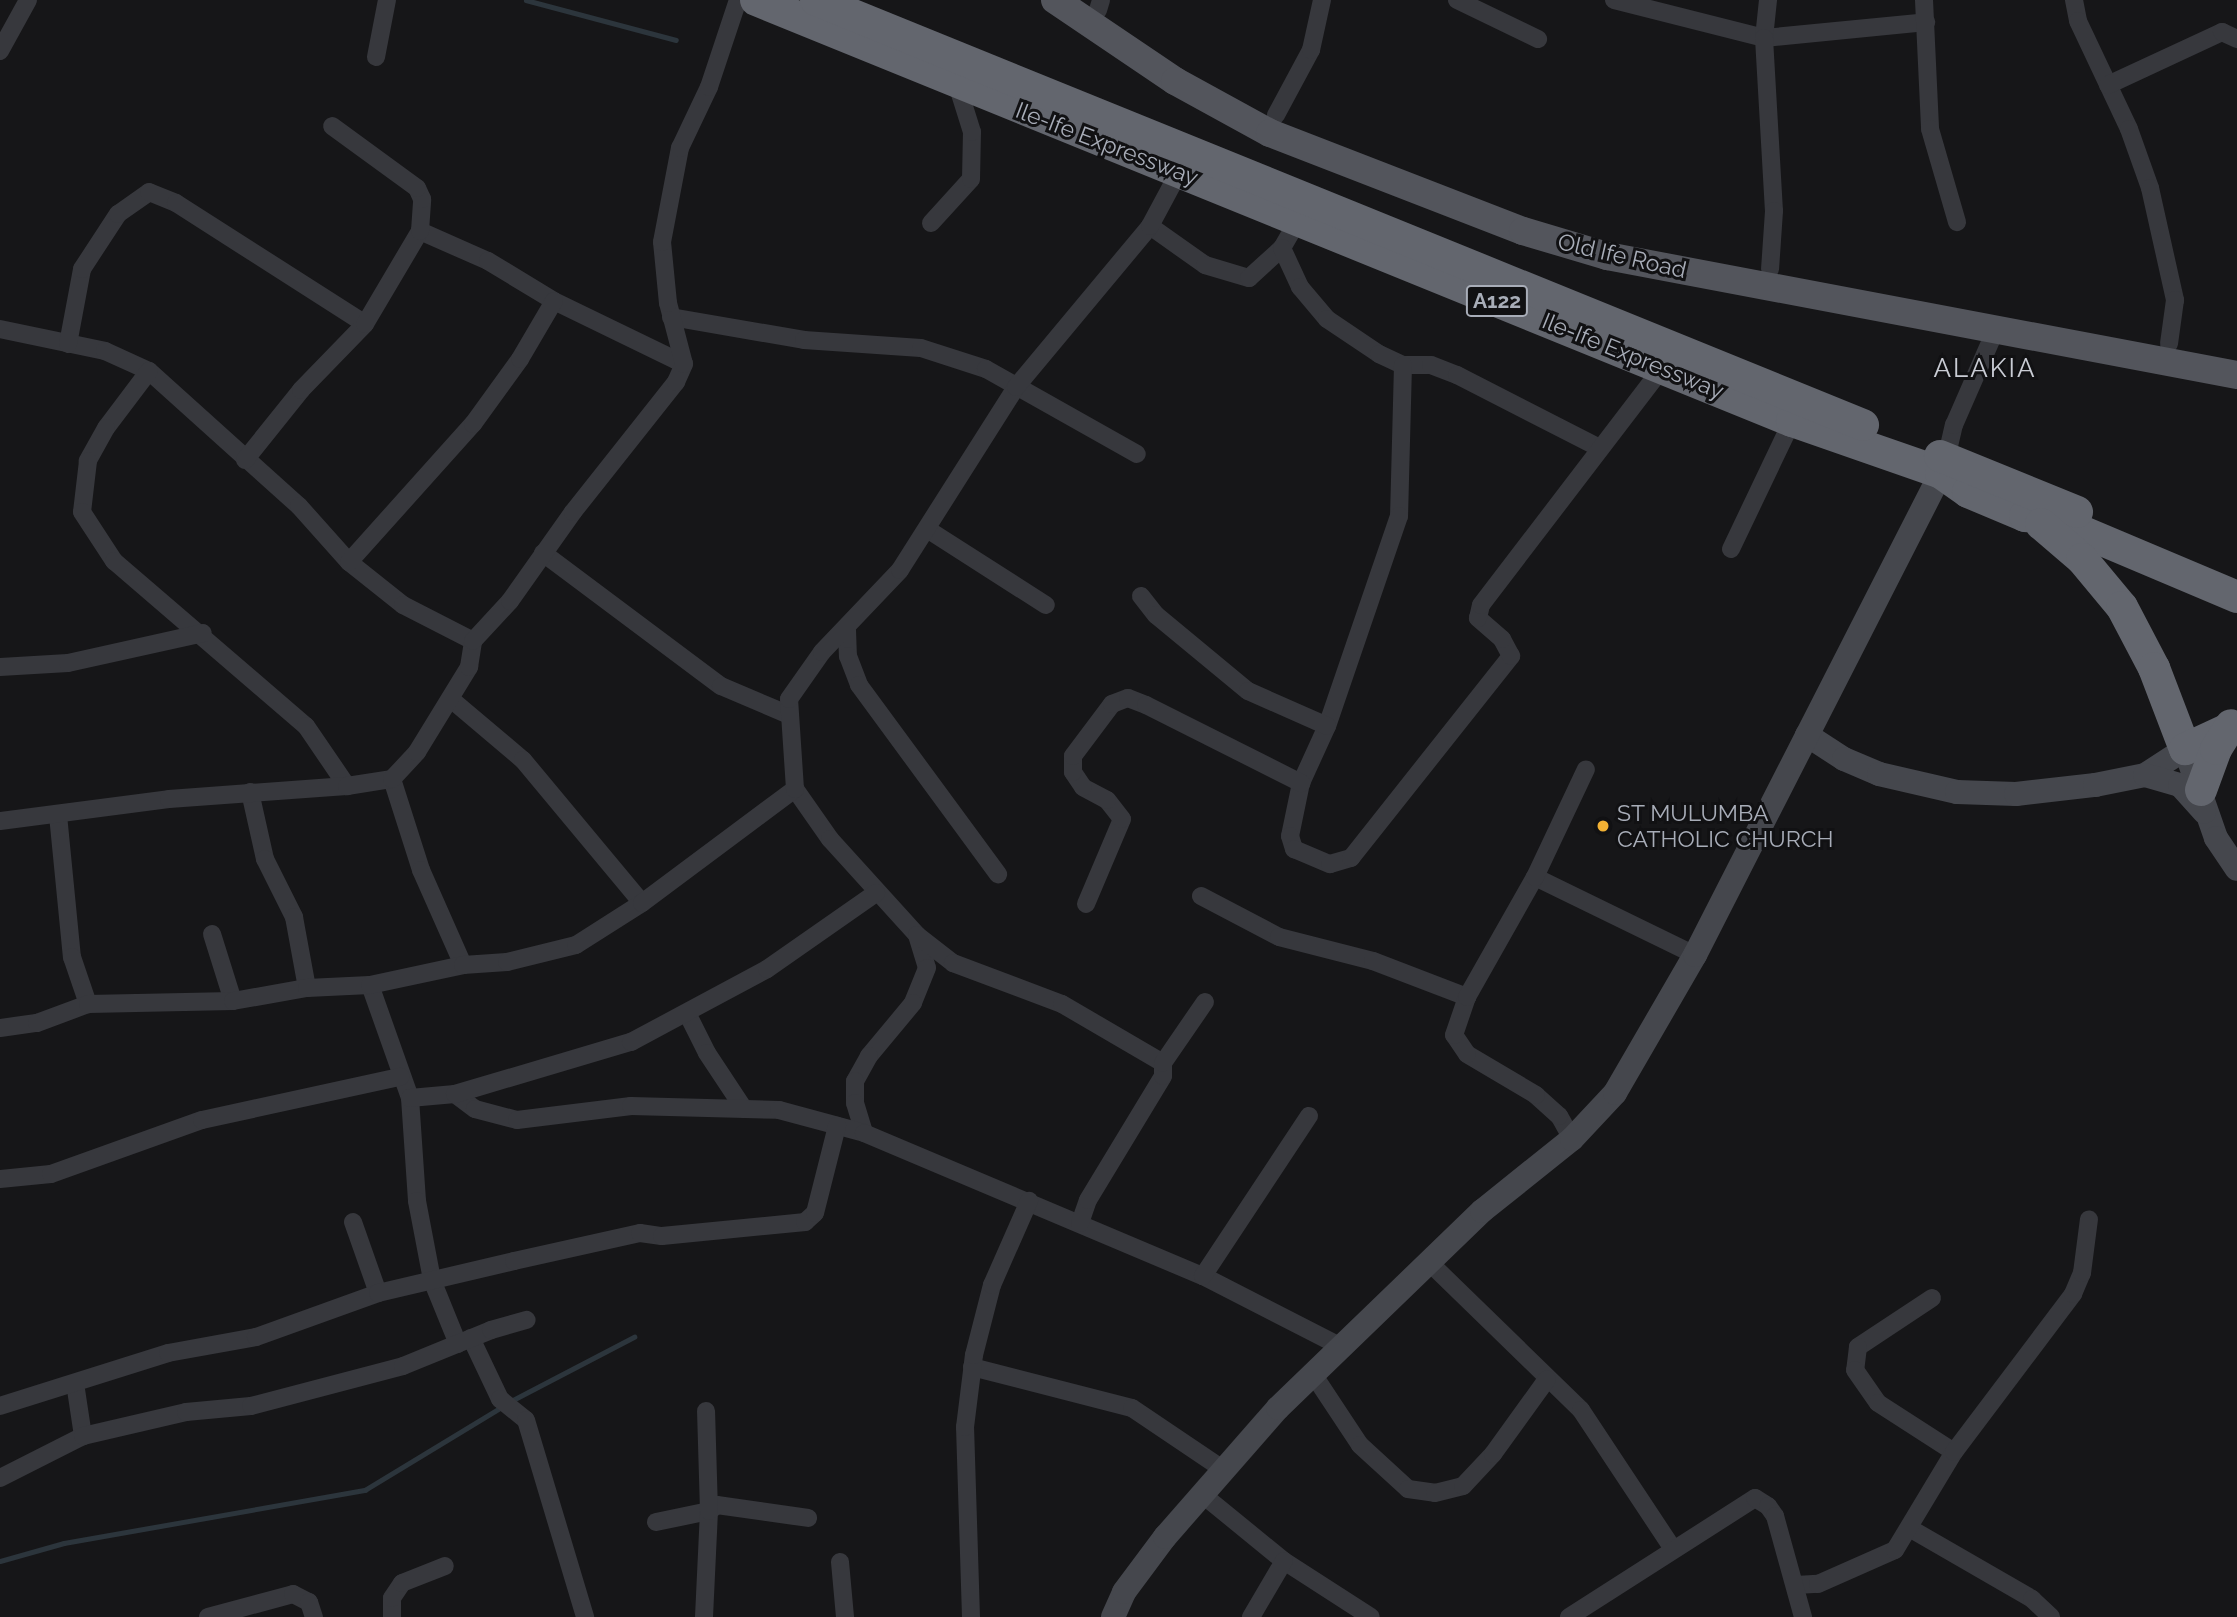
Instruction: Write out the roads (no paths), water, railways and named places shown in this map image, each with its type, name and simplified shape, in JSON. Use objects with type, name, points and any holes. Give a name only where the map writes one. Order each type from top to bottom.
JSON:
[{"type":"highway","name":"Ile-Ife Expressway","points":[[755,0],[1792,421],[1944,466],[1968,492],[2034,519],[2050,517],[2237,597]]},
{"type":"highway","name":"Ile-Ife Expressway","points":[[816,0],[1944,466],[2237,577]]},
{"type":"highway","points":[[2034,519],[2082,559],[2122,607],[2154,668],[2185,749],[2233,723]]},
{"type":"highway","points":[[2205,803],[2233,723]]},
{"type":"main road","name":"Old Ife Road","points":[[1055,0],[1175,81],[1270,133],[1523,231],[1606,256],[2237,356]]},
{"type":"main road","name":"Old Ife Road","points":[[1095,3],[1182,64],[1276,115],[1527,213],[1610,238],[1770,269],[1948,312],[1995,331],[2237,375]]},
{"type":"street","points":[[0,51],[9,16],[28,0]]},
{"type":"street","points":[[376,57],[387,0]]},
{"type":"street","points":[[0,821],[250,792],[347,786],[392,779],[417,752],[452,700],[469,667],[473,641],[510,601],[543,553],[676,382],[684,364],[671,317],[663,242],[680,148],[709,87],[738,0]]},
{"type":"street","points":[[1276,115],[1311,50],[1322,0]]},
{"type":"street","points":[[1457,0],[1538,39]]},
{"type":"street","points":[[1614,0],[1764,38],[1926,22]]},
{"type":"street","points":[[1768,0],[1764,38],[1774,211],[1770,269]]},
{"type":"street","points":[[1924,0],[1930,129],[1952,193],[1957,222]]},
{"type":"street","points":[[2074,0],[2078,21],[2146,176],[2165,243],[2175,300],[2169,344]]},
{"type":"street","points":[[2108,85],[2222,32],[2237,39]]},
{"type":"street","points":[[931,223],[971,179],[972,132],[957,84]]},
{"type":"street","points":[[245,460],[301,390],[365,324],[420,231],[422,199],[417,188],[332,126]]},
{"type":"street","points":[[1163,1063],[1062,1004],[953,963],[917,934],[876,893],[794,789],[787,714],[789,699],[815,662],[900,570],[1016,387],[1150,226],[1179,172]]},
{"type":"street","points":[[68,344],[82,269],[118,214],[149,192],[176,203],[365,324]]},
{"type":"street","points":[[1150,226],[1205,265],[1249,278],[1282,248],[1298,220]]},
{"type":"street","points":[[420,231],[488,261],[554,301],[684,364]]},
{"type":"street","points":[[1282,248],[1300,286],[1327,319],[1403,365],[1431,365],[1457,375],[1598,447]]},
{"type":"street","points":[[349,562],[473,424],[520,359],[554,301]]},
{"type":"street","points":[[671,317],[804,341],[921,348],[986,369],[1137,454]]},
{"type":"street","points":[[0,329],[105,351],[149,371],[299,506],[349,562],[403,605],[473,641]]},
{"type":"street","points":[[1113,1617],[1148,1559],[1224,1470],[1313,1374],[1431,1264],[1482,1212],[1572,1139],[1615,1094],[1637,1061],[1695,955],[1944,466],[1954,425],[1995,331]]},
{"type":"street","points":[[1403,365],[1399,516],[1327,726],[1301,783],[1290,836],[1294,849],[1330,864],[1351,858],[1511,656],[1502,639],[1478,618],[1481,605],[1598,447],[1662,368]]},
{"type":"street","points":[[149,371],[106,428],[88,461],[82,512],[114,561],[203,633],[306,726],[347,786]]},
{"type":"street","points":[[1731,550],[1792,421]]},
{"type":"street","points":[[927,529],[1046,606]]},
{"type":"street","points":[[543,553],[721,686],[787,714]]},
{"type":"street","points":[[1141,596],[1156,615],[1248,691],[1327,726]]},
{"type":"street","points":[[847,630],[848,656],[859,685],[998,874]]},
{"type":"street","points":[[2,664],[68,663],[203,633]]},
{"type":"street","points":[[1086,904],[1122,819],[1107,800],[1083,787],[1073,772],[1073,756],[1112,704],[1128,698],[1146,705],[1301,783]]},
{"type":"street","points":[[452,700],[523,760],[642,903]]},
{"type":"street","points":[[1807,735],[1844,759],[1878,774],[1957,792],[2017,794],[2145,775],[2180,785],[2205,803]]},
{"type":"street","points":[[2145,775],[2185,749],[2216,838],[2237,869]]},
{"type":"street","points":[[1790,769],[1844,759]]},
{"type":"street","points":[[1572,1139],[1559,1116],[1536,1095],[1467,1054],[1454,1035],[1467,998],[1535,877],[1586,769]]},
{"type":"street","points":[[392,779],[421,870],[463,965]]},
{"type":"street","points":[[0,1028],[37,1023],[88,1004],[233,1001],[307,988],[370,985],[463,965],[507,962],[576,945],[642,903],[794,789]]},
{"type":"street","points":[[250,792],[265,859],[294,917],[307,988]]},
{"type":"street","points":[[58,815],[72,957],[88,1004]]},
{"type":"street","points":[[1535,877],[1695,955]]},
{"type":"street","points":[[410,1098],[455,1094],[631,1042],[688,1015],[767,969],[876,893]]},
{"type":"street","points":[[1201,895],[1279,937],[1373,961],[1467,998]]},
{"type":"street","points":[[212,934],[233,1001]]},
{"type":"street","points":[[864,1133],[855,1103],[855,1081],[869,1056],[913,1003],[927,968],[917,934]]},
{"type":"street","points":[[927,968],[953,963]]},
{"type":"street","points":[[370,985],[400,1077],[410,1098],[417,1202],[432,1280],[464,1341],[500,1399],[526,1420],[585,1617]]},
{"type":"street","points":[[1080,1223],[1088,1200],[1163,1076],[1163,1063],[1205,1002]]},
{"type":"street","points":[[688,1015],[744,1109]]},
{"type":"street","points":[[0,1179],[51,1174],[202,1121],[400,1077]]},
{"type":"street","points":[[455,1094],[475,1109],[517,1120],[631,1106],[744,1109],[779,1111],[864,1133],[1203,1276],[1340,1346]]},
{"type":"street","points":[[1203,1276],[1308,1116]]},
{"type":"street","points":[[0,1406],[168,1353],[256,1338],[378,1293],[432,1280],[640,1233],[662,1236],[805,1222],[815,1213],[837,1126]]},
{"type":"street","points":[[971,1617],[965,1427],[972,1367],[992,1285],[1029,1201]]},
{"type":"street","points":[[1796,1585],[1818,1584],[1895,1550],[1912,1529],[1954,1452],[2073,1294],[2082,1273],[2090,1219]]},
{"type":"street","points":[[352,1222],[378,1293]]},
{"type":"street","points":[[1431,1264],[1581,1410],[1673,1549]]},
{"type":"street","points":[[1932,1298],[1858,1347],[1855,1370],[1878,1403],[1954,1452]]},
{"type":"street","points":[[0,1478],[83,1436],[186,1412],[251,1406],[403,1366],[464,1341],[527,1320]]},
{"type":"street","points":[[972,1367],[1132,1408],[1224,1470]]},
{"type":"street","points":[[1313,1374],[1360,1445],[1408,1489],[1435,1493],[1463,1486],[1493,1454],[1547,1378]]},
{"type":"street","points":[[75,1383],[83,1436]]},
{"type":"street","points":[[704,1617],[709,1511],[706,1411]]},
{"type":"street","points":[[1203,1495],[1284,1561],[1371,1617]]},
{"type":"street","points":[[1569,1617],[1755,1498],[1769,1506],[1774,1516],[1796,1585],[1803,1617]]},
{"type":"street","points":[[656,1522],[709,1511],[717,1505],[808,1518]]},
{"type":"street","points":[[1912,1529],[2032,1599],[2051,1617]]},
{"type":"street","points":[[1251,1617],[1284,1561]]},
{"type":"street","points":[[840,1562],[845,1617]]},
{"type":"street","points":[[392,1617],[392,1598],[402,1583],[445,1566]]},
{"type":"street","points":[[208,1617],[293,1594],[309,1602],[314,1617]]},
{"type":"waterway","points":[[526,0],[676,40]]},
{"type":"waterway","points":[[511,1401],[634,1337]]},
{"type":"waterway","points":[[0,1561],[64,1543],[365,1490],[503,1406]]},
{"type":"place","name":"ST MULUMBA CATHOLIC CHURCH","points":[[1603,826]]},
{"type":"district","name":"ALAKIA","points":[[1985,369]]}]
